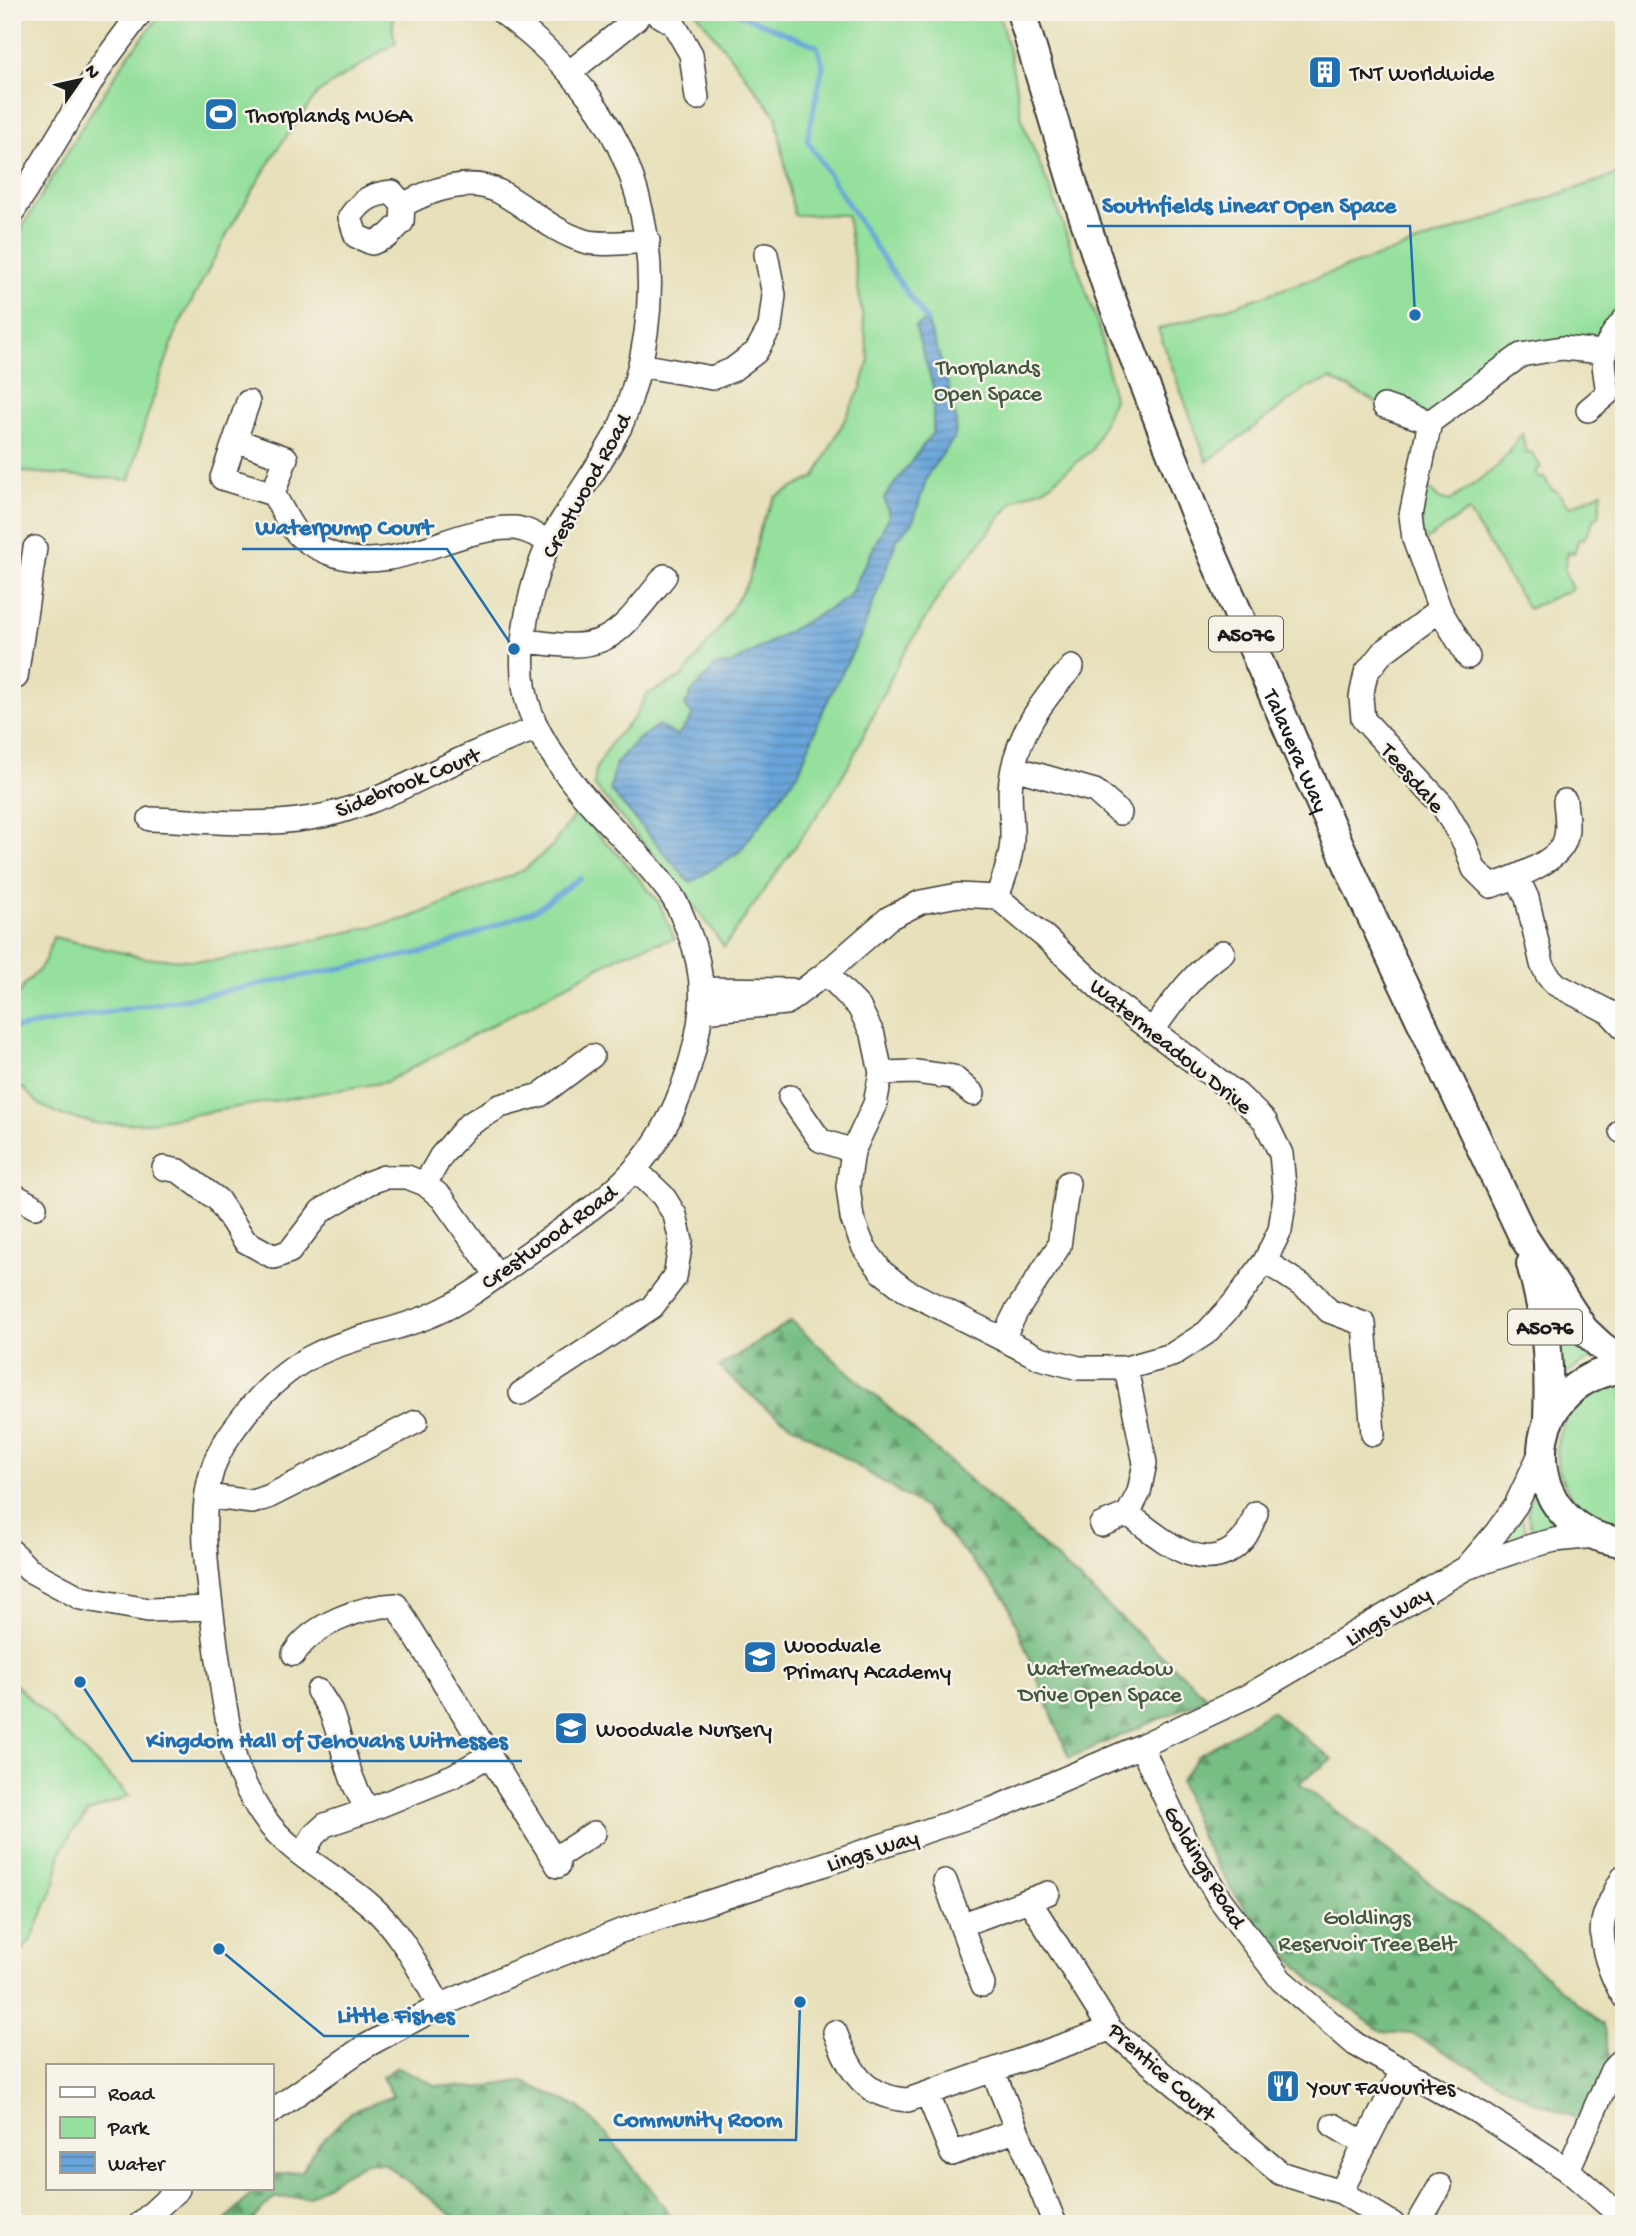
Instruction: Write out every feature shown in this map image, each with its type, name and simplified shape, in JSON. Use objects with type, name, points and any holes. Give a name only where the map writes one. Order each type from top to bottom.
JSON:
[{"type":"main road","name":"Talavera Way","points":[[1021,12],[1075,191],[1110,293],[1198,521],[1367,906],[1523,1236],[1584,1330],[1624,1365]]},
{"type":"main road","name":"Talavera Way","points":[[1523,1236],[1545,1323],[1548,1351],[1548,1421]]},
{"type":"main road","points":[[1616,1541],[1573,1522],[1555,1503],[1544,1478],[1541,1452],[1548,1421],[1561,1398],[1580,1381],[1604,1370],[1624,1365]]},
{"type":"street","points":[[12,213],[101,66],[141,12]]},
{"type":"street","name":"Crestwood Road","points":[[440,2006],[406,1948],[374,1907],[302,1855],[266,1821],[238,1770],[224,1705],[205,1549],[212,1470],[228,1436],[279,1377],[314,1355],[442,1311],[605,1200],[636,1170],[669,1124],[688,1072],[703,1000],[694,946],[675,900],[576,789],[535,729],[523,681],[523,640],[528,609],[549,542],[622,422],[640,365],[650,307],[648,242],[628,163],[593,101],[570,72],[538,40],[502,12]]},
{"type":"street","points":[[570,72],[636,19],[640,12]]},
{"type":"street","points":[[654,12],[673,23],[691,54],[697,98]]},
{"type":"street","points":[[402,205],[428,192],[468,185],[498,191],[559,232],[587,243],[648,242]]},
{"type":"street","points":[[640,365],[712,378],[732,370],[756,352],[770,327],[774,295],[766,254]]},
{"type":"street","points":[[1588,410],[1608,393],[1603,352],[1614,331],[1624,320]]},
{"type":"street","points":[[1468,657],[1440,610],[1414,539],[1412,515],[1430,422],[1521,355],[1562,348],[1603,352]]},
{"type":"street","points":[[248,402],[222,478],[274,494],[296,533],[317,549],[350,560],[379,560],[408,555],[487,530],[515,528],[528,531],[549,542]]},
{"type":"street","points":[[1384,406],[1430,422]]},
{"type":"street","points":[[235,440],[286,458],[274,494]]},
{"type":"street","points":[[16,677],[20,585],[34,548]]},
{"type":"street","points":[[523,640],[573,646],[597,643],[626,624],[665,576]]},
{"type":"street","name":"Teesdale","points":[[1440,610],[1382,653],[1366,673],[1361,697],[1363,719],[1441,803],[1465,844],[1475,869],[1491,886],[1517,877],[1549,858],[1565,841],[1565,801]]},
{"type":"street","points":[[703,1000],[802,990],[904,909],[934,898],[958,895],[997,897],[1008,868],[1011,849],[1011,779],[1024,732],[1045,696],[1072,667]]},
{"type":"street","name":"Sidebrook Court","points":[[150,819],[266,824],[313,818],[341,811],[401,789],[474,753],[535,729]]},
{"type":"street","points":[[1014,768],[1095,791],[1120,813]]},
{"type":"street","points":[[1517,877],[1527,898],[1542,964],[1548,976],[1557,985],[1609,1012],[1624,1028]]},
{"type":"street","name":"Watermeadow Drive","points":[[826,973],[859,1007],[873,1035],[881,1073],[874,1104],[853,1151],[848,1186],[852,1217],[864,1248],[882,1272],[905,1290],[1040,1358],[1079,1368],[1126,1368],[1172,1355],[1206,1333],[1234,1303],[1265,1261],[1280,1230],[1284,1196],[1281,1154],[1265,1121],[1238,1095],[1114,1002],[1045,937],[997,897]]},
{"type":"street","points":[[1152,1031],[1191,979],[1223,952]]},
{"type":"street","points":[[425,1184],[441,1156],[468,1125],[500,1106],[540,1094],[592,1056]]},
{"type":"street","points":[[881,1073],[916,1072],[953,1077],[973,1094]]},
{"type":"street","points":[[790,1097],[820,1140],[853,1151]]},
{"type":"street","points":[[164,1168],[179,1171],[218,1200],[245,1241],[274,1257],[290,1251],[321,1211],[368,1183],[384,1177],[407,1177],[425,1184],[442,1198],[497,1275]]},
{"type":"street","points":[[521,1393],[652,1307],[675,1278],[681,1241],[676,1215],[663,1196],[636,1170]]},
{"type":"street","points":[[1003,1339],[1016,1312],[1059,1245],[1068,1182]]},
{"type":"street","points":[[1265,1261],[1313,1293],[1329,1311],[1364,1324],[1372,1437]]},
{"type":"street","points":[[1101,1525],[1128,1514],[1139,1492],[1144,1463],[1126,1368]]},
{"type":"street","points":[[208,1496],[252,1502],[268,1497],[416,1422]]},
{"type":"street","name":"Lings Way","points":[[1466,1568],[1516,1505],[1541,1452]]},
{"type":"street","points":[[1128,1514],[1180,1552],[1204,1558],[1226,1552],[1244,1538],[1256,1511]]},
{"type":"street","name":"Lings Way","points":[[273,2111],[364,2047],[440,2006],[516,1972],[618,1932],[993,1809],[1141,1746],[1250,1695],[1466,1568],[1555,1540],[1616,1541]]},
{"type":"street","points":[[12,1552],[29,1570],[81,1598],[148,1610],[211,1608]]},
{"type":"street","points":[[294,1654],[301,1642],[355,1611],[376,1605],[396,1605],[556,1862],[594,1833]]},
{"type":"street","points":[[318,1691],[330,1710],[344,1756],[362,1802],[369,1811]]},
{"type":"street","name":"Goldings Road","points":[[1141,1746],[1185,1840],[1219,1898],[1281,1980],[1355,2045],[1480,2113],[1568,2171],[1624,2219]]},
{"type":"street","points":[[302,1855],[314,1835],[326,1825],[369,1811],[453,1776],[490,1755]]},
{"type":"street","points":[[1624,1876],[1603,1923],[1605,1956],[1616,1986],[1624,1997]]},
{"type":"street","points":[[945,1881],[983,1985]]},
{"type":"street","name":"Prentice Court","points":[[961,1925],[1039,1897],[1110,2029],[1280,2174],[1341,2192],[1393,2224]]},
{"type":"street","points":[[835,2032],[849,2067],[862,2081],[887,2099],[908,2100],[1110,2029]]},
{"type":"street","points":[[1568,2171],[1612,2070],[1624,2057]]},
{"type":"street","points":[[1341,2192],[1403,2069]]},
{"type":"street","points":[[993,2071],[1055,2224]]},
{"type":"street","points":[[928,2095],[952,2154],[1017,2130]]},
{"type":"street","points":[[1333,2125],[1365,2144]]},
{"type":"street","points":[[1418,2224],[1440,2186]]},
{"type":"street","points":[[140,2224],[177,2190]]},
{"type":"green space","points":[[163,12],[393,12],[396,42],[318,93],[278,148],[231,227],[177,329],[146,420],[130,480],[12,471],[12,245],[127,57]]},
{"type":"green space","name":"Thorplands Open Space","points":[[696,12],[998,12],[1010,55],[1023,124],[1053,196],[1100,331],[1114,399],[1092,450],[1045,488],[1012,503],[946,585],[900,660],[852,759],[830,797],[724,947],[677,884],[594,785],[596,769],[612,741],[634,718],[647,694],[682,677],[721,626],[749,580],[761,525],[775,497],[815,477],[861,388],[869,360],[847,215],[794,215],[776,116]]},
{"type":"green space","points":[[1624,172],[1624,320],[1603,352],[1521,355],[1430,422],[1384,406],[1331,379],[1305,389],[1207,462],[1158,329],[1222,310]]},
{"type":"green space","points":[[1522,434],[1526,453],[1531,453],[1541,467],[1535,472],[1540,479],[1544,477],[1551,489],[1557,491],[1569,507],[1602,492],[1599,516],[1584,539],[1579,538],[1574,553],[1568,552],[1564,570],[1572,589],[1528,609],[1468,511],[1423,542],[1420,526],[1426,489],[1438,498],[1450,501],[1497,467]]},
{"type":"green space","points":[[576,813],[621,857],[658,901],[675,939],[620,956],[386,1082],[144,1123],[100,1124],[64,1116],[40,1105],[23,1088],[12,1091],[12,1004],[25,984],[39,970],[53,937],[146,958],[211,961],[263,952],[409,918],[524,870],[552,846]]},
{"type":"green space","points":[[1550,1283],[1601,1355],[1562,1377]]},
{"type":"green space","name":"Watermeadow Drive Open Space","points":[[791,1321],[1007,1513],[1208,1698],[1069,1758],[1006,1599],[926,1509],[768,1410],[719,1367]]},
{"type":"green space","points":[[1624,1378],[1624,1526],[1605,1521],[1588,1512],[1574,1499],[1564,1484],[1558,1467],[1557,1449],[1561,1430],[1578,1400],[1603,1383]]},
{"type":"green space","points":[[1534,1490],[1545,1511],[1559,1528],[1536,1534],[1532,1529],[1528,1512]]},
{"type":"green space","points":[[1521,1516],[1525,1529],[1523,1536],[1502,1546],[1499,1542]]},
{"type":"green space","points":[[12,1681],[129,1796],[88,1812],[71,1834],[61,1852],[54,1887],[32,1938],[12,1963]]},
{"type":"green space","name":"Goldlings Reservoir Tree Belt","points":[[1271,1711],[1332,1759],[1299,1783],[1500,1936],[1603,2025],[1612,2070],[1589,2123],[1533,2101],[1412,2034],[1382,2032],[1313,1981],[1261,1929],[1231,1889],[1201,1838],[1180,1781],[1198,1756]]},
{"type":"green space","points":[[397,2067],[436,2085],[477,2088],[521,2081],[579,2107],[605,2133],[676,2224],[463,2224],[384,2163],[366,2162],[309,2197],[274,2198],[248,2224],[222,2224],[255,2190],[273,2190],[273,2175],[301,2171],[319,2144],[350,2112],[393,2096],[382,2077]]},
{"type":"water","points":[[927,321],[946,376],[956,421],[955,437],[928,474],[913,522],[897,539],[862,633],[825,706],[799,772],[739,852],[690,883],[610,790],[616,763],[636,741],[658,725],[677,736],[693,716],[685,706],[691,693],[716,665],[731,664],[849,597],[889,516],[884,498],[933,432],[933,386],[915,326]]},
{"type":"waterway","points":[[734,12],[817,46],[823,66],[807,140],[880,254],[927,321]]},
{"type":"waterway","points":[[12,1029],[434,950],[537,909],[580,878]]},
{"type":"place","name":"TNT Worldwide","points":[[1325,72]]},
{"type":"place","name":"Thorplands MUGA","points":[[221,114]]},
{"type":"place","name":"Southfields Linear Open Space","points":[[1415,315]]},
{"type":"place","name":"Waterpump Court","points":[[514,649]]},
{"type":"place","name":"Woodvale Primary Academy","points":[[760,1657]]},
{"type":"place","name":"Kingdom Hall of Jehovahs Witnesses","points":[[80,1682]]},
{"type":"place","name":"Woodvale Nursery","points":[[571,1728]]},
{"type":"place","name":"Little Fishes","points":[[219,1949]]},
{"type":"place","name":"Community Room","points":[[800,2002]]},
{"type":"place","name":"Your Favourites","points":[[1283,2086]]}]
